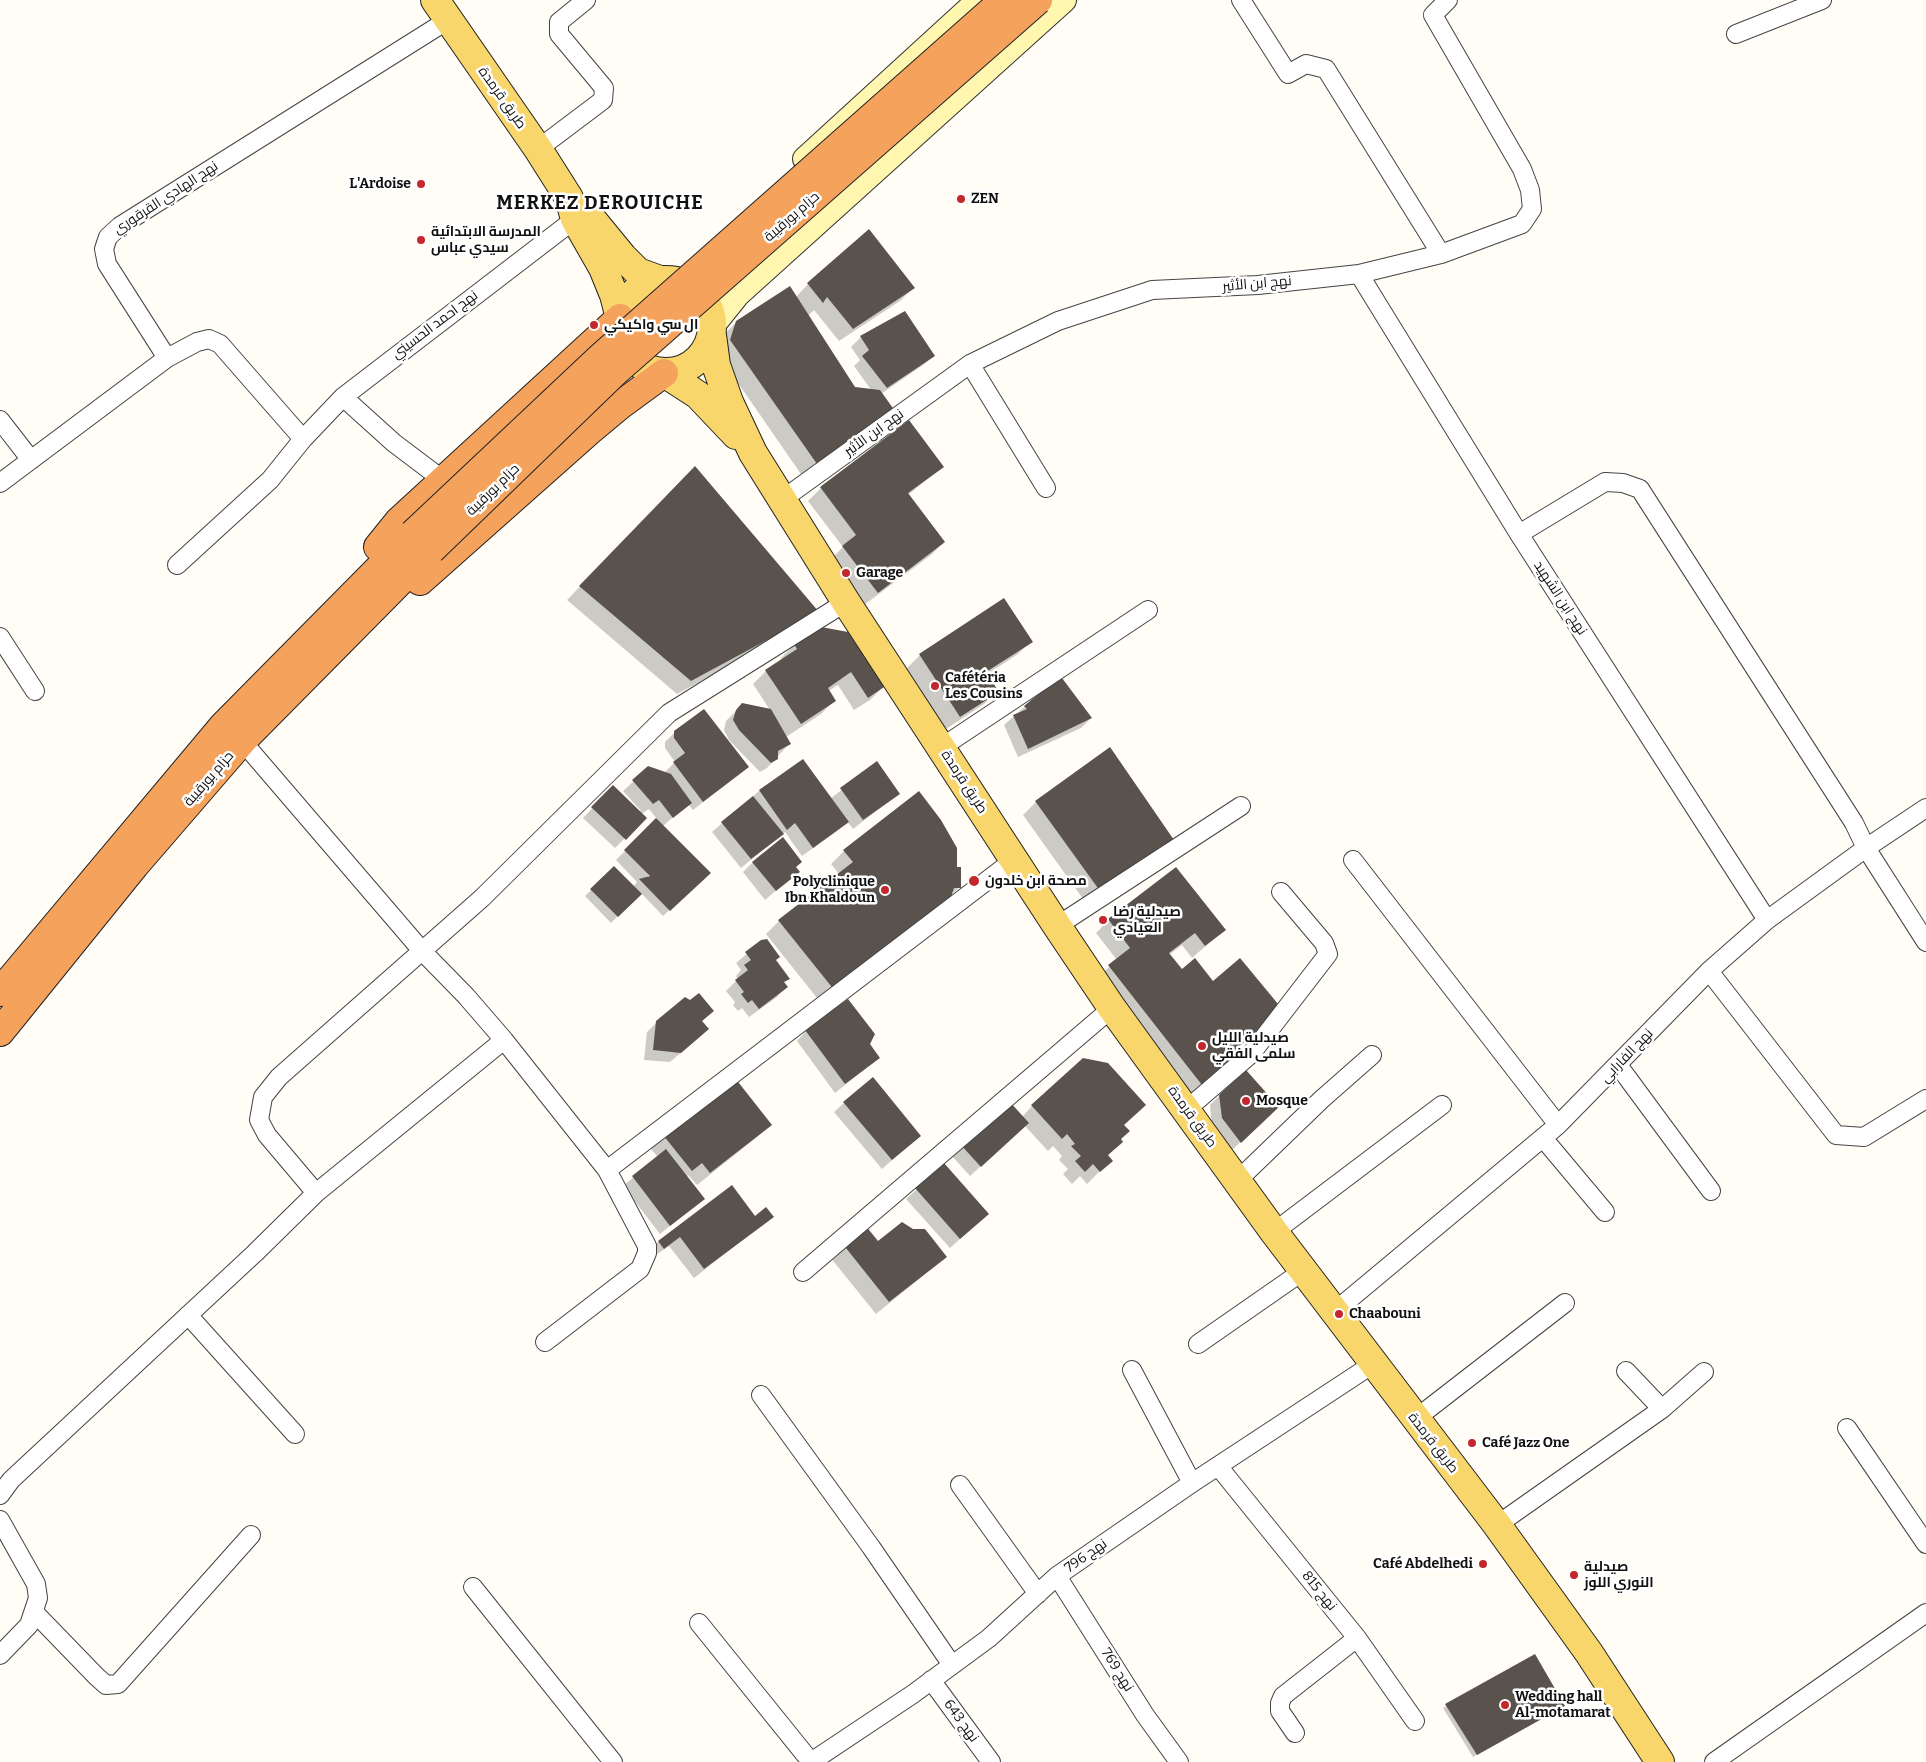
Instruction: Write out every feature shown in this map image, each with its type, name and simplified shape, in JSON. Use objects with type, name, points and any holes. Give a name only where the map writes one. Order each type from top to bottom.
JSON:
[{"type":"highway","name":"حزام بورقيبة","points":[[0,992],[224,725],[303,661],[422,542],[602,356],[1005,0]]},
{"type":"highway","name":"حزام بورقيبة","points":[[422,542],[1038,0]]},
{"type":"highway","points":[[303,661],[400,521],[620,318]]},
{"type":"highway","points":[[303,661],[445,561],[507,503],[618,406],[664,373]]},
{"type":"highway","name":"حزام بورقيبة","points":[[0,1032],[135,865],[242,741],[303,661]]},
{"type":"main road","points":[[666,280],[979,0]]},
{"type":"main road","points":[[1005,0],[1028,32]]},
{"type":"main road","name":"حزام بورقيبة","points":[[712,330],[738,294],[1064,0]]},
{"type":"main road","name":"طريق قرمدة","points":[[441,10],[538,149],[572,208],[603,268],[614,295],[620,318]]},
{"type":"main road","name":"طريق قرمدة","points":[[572,208],[587,212],[623,257],[638,272],[666,280]]},
{"type":"main road","points":[[666,280],[684,283],[695,290],[704,300],[712,330],[708,348],[700,359],[677,372],[664,373],[648,370],[635,362],[625,349],[620,334],[620,318],[625,304],[634,292],[646,284],[666,280]]},
{"type":"main road","name":"طريق قرمدة","points":[[712,330],[716,365],[729,402],[753,452],[846,602],[1057,926],[1112,1008],[1274,1232],[1414,1420],[1497,1526],[1589,1653],[1660,1762]]},
{"type":"main road","name":"طريق قرمدة","points":[[664,373],[698,395],[753,452]]},
{"type":"street","points":[[538,149],[603,100],[604,88],[559,34],[559,22],[586,0]]},
{"type":"street","points":[[1241,0],[1288,74],[1306,64],[1326,68],[1441,254]]},
{"type":"street","name":"نهج ابن الأثير","points":[[783,499],[970,364],[1058,321],[1152,290],[1258,285],[1359,274],[1441,254],[1522,224],[1532,208],[1530,190],[1522,169],[1429,8],[1448,0]]},
{"type":"street","points":[[1736,34],[1822,0]]},
{"type":"street","name":"نهج الهادي القرقوري","points":[[167,358],[107,264],[104,249],[108,237],[120,226],[441,10]]},
{"type":"street","name":"نهج احمد الحسيني","points":[[177,565],[270,480],[303,440],[343,397],[572,208]]},
{"type":"street","name":"نهج ابن الشهيد","points":[[1359,274],[1519,534],[1767,920]]},
{"type":"street","points":[[0,483],[167,358],[197,342],[209,339],[220,344],[303,440]]},
{"type":"street","points":[[970,364],[1046,488]]},
{"type":"street","points":[[343,397],[394,443],[443,480]]},
{"type":"street","points":[[0,420],[31,460]]},
{"type":"street","points":[[1519,534],[1605,482],[1623,483],[1640,488],[1854,823],[1866,848],[1926,942]]},
{"type":"street","points":[[316,1193],[267,1135],[259,1120],[263,1097],[279,1077],[482,898],[669,713],[846,602]]},
{"type":"street","points":[[942,747],[1148,610]]},
{"type":"street","points":[[0,637],[35,691]]},
{"type":"street","points":[[242,741],[423,952],[466,996],[504,1040],[607,1170],[642,1235],[648,1253],[640,1269],[545,1342]]},
{"type":"street","points":[[1057,926],[1241,806]]},
{"type":"street","name":"نهج الفارابي","points":[[1334,1312],[1544,1138],[1709,971],[1767,920],[1866,848],[1926,808]]},
{"type":"street","points":[[607,1170],[1014,860]]},
{"type":"street","points":[[1353,860],[1558,1125]]},
{"type":"street","points":[[1186,1110],[1251,1054],[1328,954],[1324,943],[1281,892]]},
{"type":"street","points":[[1709,971],[1836,1135],[1864,1137],[1926,1099]]},
{"type":"street","points":[[803,1272],[1112,1008]]},
{"type":"street","points":[[0,1495],[12,1480],[316,1193],[504,1040]]},
{"type":"street","points":[[1238,1180],[1322,1099],[1372,1055]]},
{"type":"street","points":[[1618,1065],[1711,1191]]},
{"type":"street","points":[[1274,1232],[1442,1105]]},
{"type":"street","points":[[1544,1138],[1605,1212]]},
{"type":"street","points":[[1198,1344],[1303,1271]]},
{"type":"street","points":[[1414,1420],[1565,1303]]},
{"type":"street","points":[[188,1315],[295,1434]]},
{"type":"street","name":"نهج 796","points":[[811,1762],[989,1638],[1057,1576],[1192,1483],[1373,1364]]},
{"type":"street","points":[[1132,1370],[1192,1483]]},
{"type":"street","points":[[1626,1371],[1662,1409]]},
{"type":"street","points":[[1497,1526],[1662,1409],[1704,1372]]},
{"type":"street","points":[[761,1395],[871,1547],[952,1665]]},
{"type":"street","points":[[1847,1428],[1926,1544]]},
{"type":"street","name":"نهج 815","points":[[1218,1466],[1357,1638],[1415,1721]]},
{"type":"street","points":[[960,1485],[1038,1594]]},
{"type":"street","points":[[0,1520],[36,1584],[38,1598],[29,1625],[0,1655]]},
{"type":"street","points":[[34,1613],[106,1685],[118,1684],[251,1535]]},
{"type":"street","name":"نهج 769","points":[[1057,1576],[1145,1715],[1179,1762]]},
{"type":"street","points":[[473,1587],[612,1762]]},
{"type":"street","points":[[1714,1762],[1926,1613]]},
{"type":"street","points":[[699,1623],[811,1762]]},
{"type":"street","points":[[1295,1733],[1280,1711],[1280,1703],[1283,1696],[1357,1638]]},
{"type":"street","name":"نهج 643","points":[[931,1680],[990,1762]]},
{"type":"building","points":[[869,229],[915,288],[853,329],[827,297],[823,303],[807,283]]},
{"type":"building","points":[[790,286],[855,387],[880,390],[895,411],[817,464],[730,340],[736,321]]},
{"type":"building","points":[[905,311],[935,356],[887,388],[862,356],[869,350],[860,336]]},
{"type":"building","points":[[909,420],[944,467],[908,493],[945,542],[878,593],[842,546],[856,535],[820,487]]},
{"type":"building","points":[[695,466],[819,612],[691,681],[579,586]]},
{"type":"building","points":[[1004,598],[1033,642],[986,672],[999,692],[960,717],[919,654]]},
{"type":"building","points":[[821,627],[848,632],[884,687],[868,698],[851,672],[828,688],[836,701],[801,724],[765,670],[797,649],[794,644]]},
{"type":"building","points":[[1059,674],[1092,718],[1028,749],[1013,715],[1027,709],[1024,706],[1040,693],[1038,690]]},
{"type":"building","points":[[742,703],[771,709],[791,744],[778,751],[778,759],[771,763],[739,730],[733,720],[736,710]]},
{"type":"building","points":[[704,709],[749,767],[703,802],[673,762],[685,753],[674,738],[674,731]]},
{"type":"building","points":[[1110,747],[1174,840],[1100,891],[1035,801]]},
{"type":"building","points":[[803,759],[849,822],[813,848],[795,823],[787,830],[759,790]]},
{"type":"building","points":[[877,761],[900,794],[863,820],[840,788]]},
{"type":"building","points":[[648,766],[671,774],[692,803],[673,818],[659,800],[653,804],[632,780]]},
{"type":"building","points":[[613,785],[647,818],[626,840],[591,807]]},
{"type":"building","name":"Polyclinique Ibn Khaldoun","points":[[919,791],[941,820],[957,848],[957,867],[961,867],[961,888],[954,888],[950,900],[835,991],[778,920],[853,862],[843,850]]},
{"type":"building","points":[[753,796],[784,834],[751,859],[721,822]]},
{"type":"building","points":[[656,818],[711,873],[670,911],[639,879],[650,876],[624,850]]},
{"type":"building","points":[[783,837],[802,862],[796,867],[800,872],[776,891],[752,862]]},
{"type":"building","points":[[614,866],[642,894],[618,917],[590,889]]},
{"type":"building","points":[[1176,867],[1226,930],[1205,946],[1195,933],[1169,953],[1182,969],[1195,958],[1213,981],[1240,958],[1283,1010],[1237,1048],[1241,1053],[1202,1085],[1108,965],[1130,948],[1108,919]]},
{"type":"building","points":[[767,939],[780,957],[776,960],[790,979],[784,982],[788,987],[759,1009],[752,1000],[748,1003],[741,994],[744,992],[735,980],[748,970],[744,965],[751,960],[745,952],[761,940]]},
{"type":"building","points":[[699,993],[714,1011],[702,1021],[709,1029],[681,1053],[653,1050],[656,1021],[685,997],[690,1000]]},
{"type":"building","points":[[848,999],[875,1034],[870,1044],[880,1058],[845,1084],[805,1030]]},
{"type":"building","points":[[1083,1058],[1108,1063],[1146,1105],[1124,1125],[1130,1131],[1121,1139],[1123,1142],[1108,1155],[1113,1161],[1100,1172],[1093,1164],[1085,1172],[1075,1161],[1081,1156],[1071,1146],[1075,1144],[1067,1134],[1062,1139],[1031,1105]]},
{"type":"building","name":"Mosque","points":[[1246,1070],[1279,1107],[1241,1143],[1222,1118],[1219,1095]]},
{"type":"building","points":[[873,1077],[921,1136],[892,1160],[843,1102]]},
{"type":"building","points":[[735,1078],[772,1125],[710,1173],[702,1163],[692,1171],[663,1135]]},
{"type":"building","points":[[1009,1101],[1029,1123],[981,1167],[960,1144]]},
{"type":"building","points":[[666,1149],[705,1199],[670,1226],[632,1176]]},
{"type":"building","points":[[944,1163],[989,1214],[960,1239],[915,1188]]},
{"type":"building","points":[[732,1185],[755,1216],[766,1207],[774,1217],[704,1269],[680,1237],[664,1249],[658,1241]]},
{"type":"building","points":[[902,1222],[913,1229],[925,1229],[947,1257],[889,1302],[842,1243],[865,1225],[878,1241]]},
{"type":"building","name":"Wedding hall Al-motamarat","points":[[1535,1654],[1565,1706],[1477,1755],[1445,1704]]},
{"type":"place","name":"L'Ardoise","points":[[421,184]]},
{"type":"place","name":"ZEN","points":[[961,199]]},
{"type":"place","name":"المدرسة الابتدائية سيدي عباس","points":[[421,240]]},
{"type":"place","name":"ال سي واكيكي","points":[[594,325]]},
{"type":"place","name":"Garage","points":[[846,573]]},
{"type":"place","name":"Cafétéria Les Cousins","points":[[935,686]]},
{"type":"place","name":"مصحة ابن خلدون","points":[[974,881]]},
{"type":"place","name":"Polyclinique Ibn Khaldoun","points":[[885,890]]},
{"type":"place","name":"صيدلية رضا العيادي","points":[[1103,920]]},
{"type":"place","name":"صيدلية الليل سلمى الفقي","points":[[1202,1046]]},
{"type":"place","name":"Mosque","points":[[1246,1101]]},
{"type":"place","name":"Chaabouni","points":[[1339,1314]]},
{"type":"place","name":"Café Jazz One","points":[[1472,1443]]},
{"type":"place","name":"Café Abdelhedi","points":[[1483,1564]]},
{"type":"place","name":"صيدلية النوري اللوز","points":[[1574,1575]]},
{"type":"place","name":"Wedding hall Al-motamarat","points":[[1505,1705]]},
{"type":"district","name":"MERKEZ DEROUICHE","points":[[600,204]]}]
